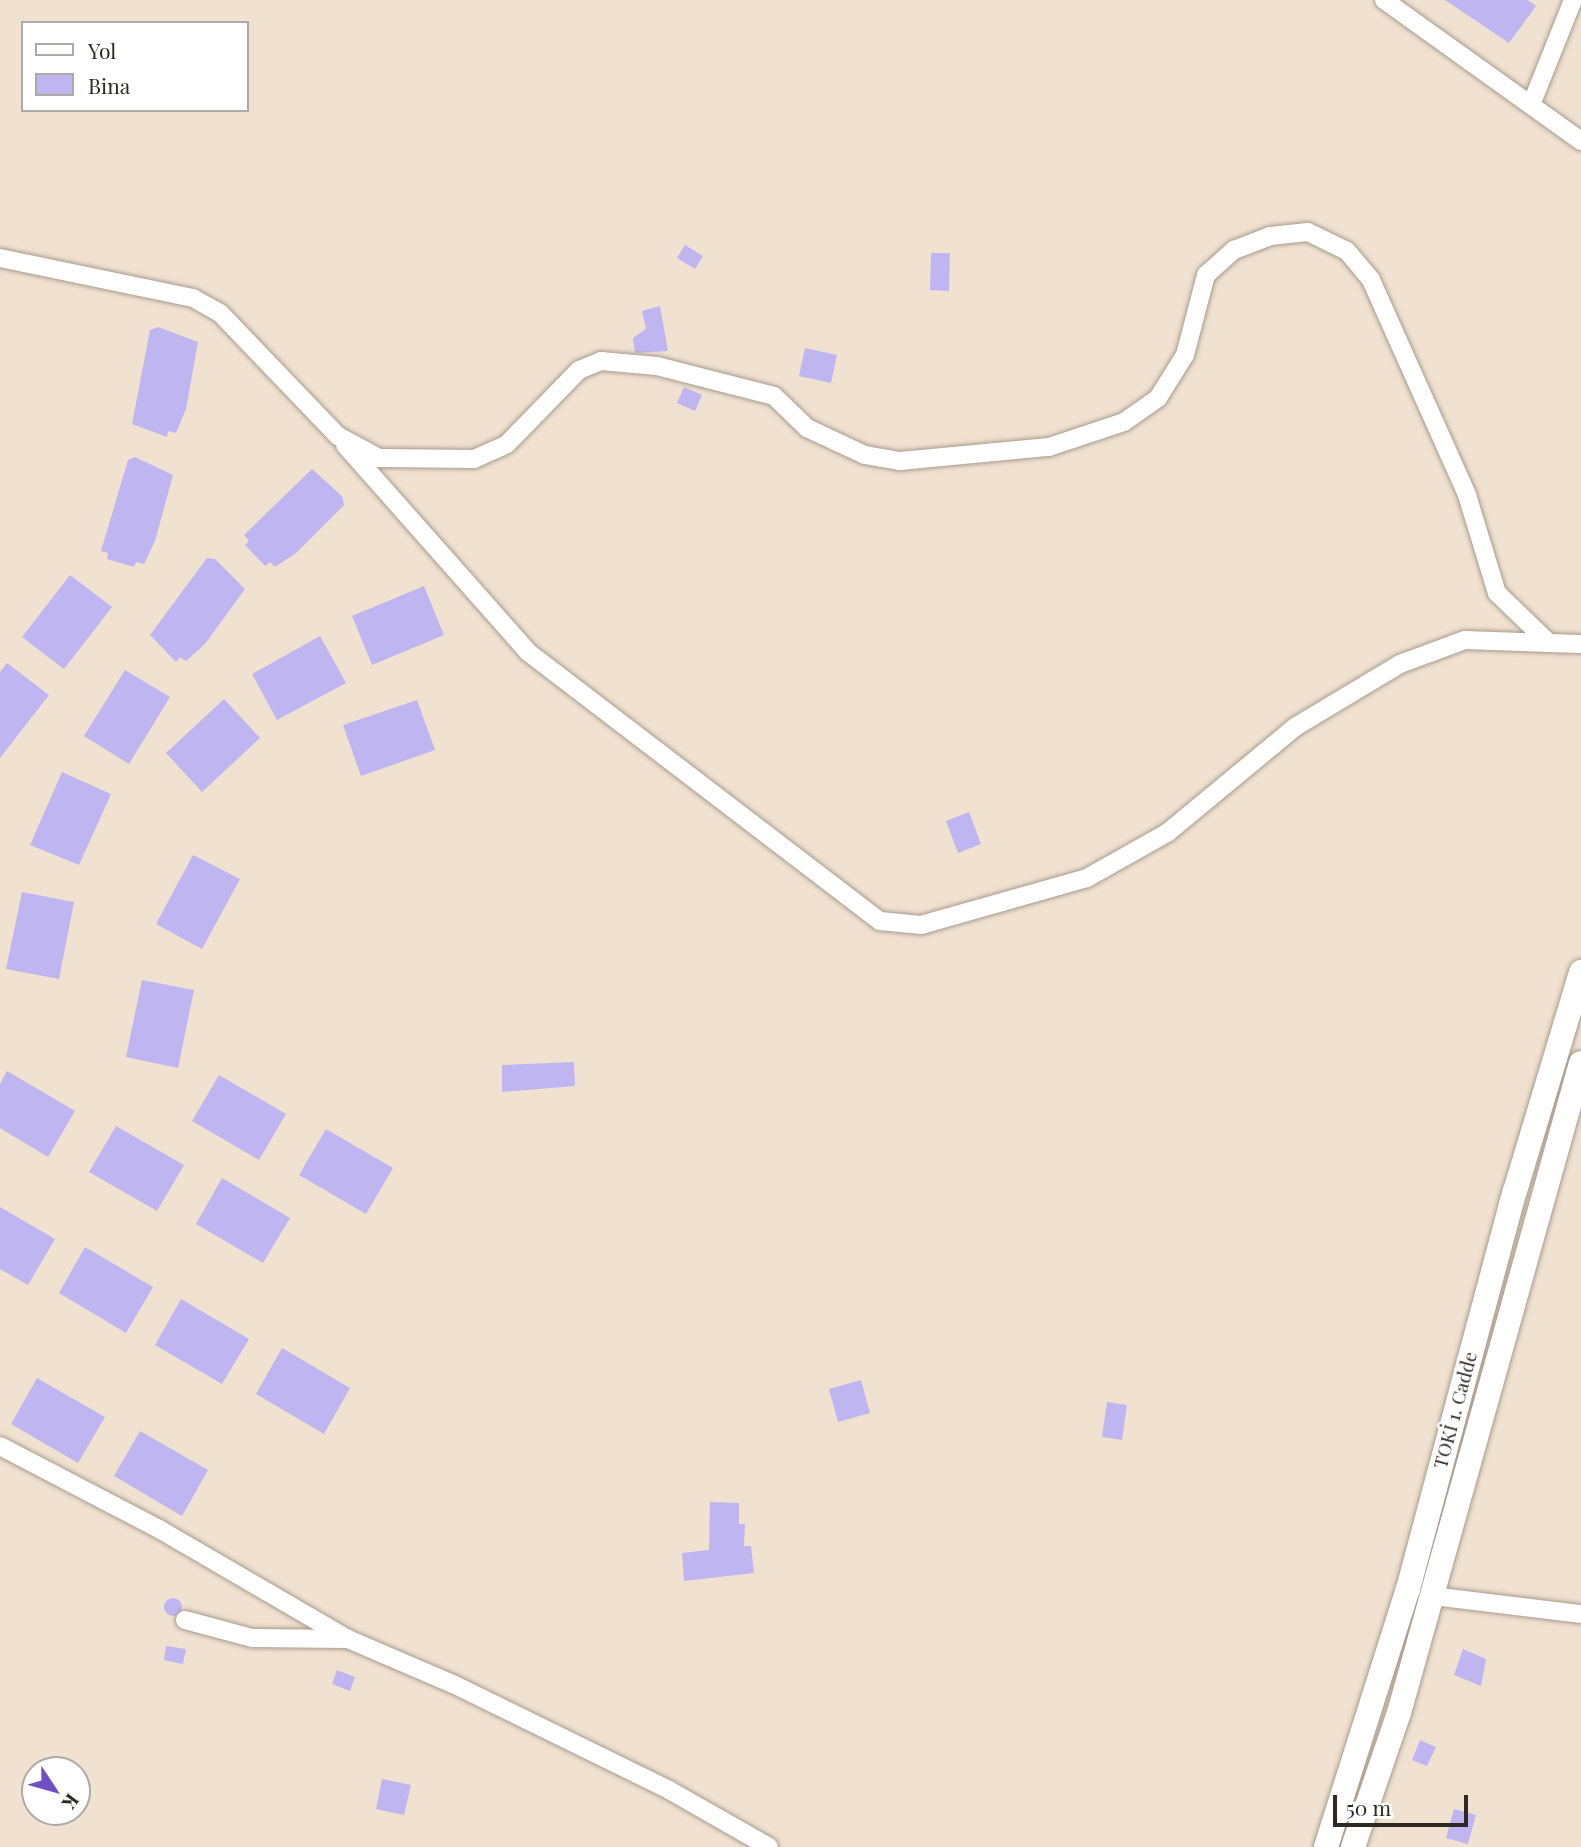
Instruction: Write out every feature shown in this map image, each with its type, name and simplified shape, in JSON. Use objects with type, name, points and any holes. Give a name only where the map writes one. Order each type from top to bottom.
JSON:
[{"type":"main road","name":"TOKİ 1. Cadde","points":[[1326,1847],[1408,1589],[1515,1191],[1581,972]]},
{"type":"main road","points":[[1353,1847],[1432,1596],[1581,1063]]},
{"type":"street","points":[[1384,0],[1581,141]]},
{"type":"street","points":[[1531,105],[1573,0]]},
{"type":"street","points":[[338,436],[379,458],[474,459],[508,444],[579,370],[601,361],[656,366],[774,396],[807,428],[864,455],[900,461],[1049,447],[1124,422],[1158,398],[1185,355],[1206,275],[1234,250],[1270,236],[1308,232],[1347,251],[1371,280],[1467,495],[1497,593],[1549,643]]},
{"type":"street","points":[[0,258],[193,298],[220,313],[338,436],[528,652],[880,921],[921,925],[1087,878],[1167,833],[1295,727],[1400,664],[1465,640],[1581,644]]},
{"type":"street","points":[[0,1446],[159,1529],[348,1639],[453,1684],[669,1790],[769,1847]]},
{"type":"street","points":[[1432,1596],[1581,1614]]},
{"type":"street","points":[[185,1620],[252,1638],[348,1639]]},
{"type":"building","points":[[1445,0],[1528,0],[1536,6],[1509,43]]},
{"type":"building","points":[[685,245],[703,256],[695,269],[677,258]]},
{"type":"building","points":[[931,253],[950,253],[949,291],[930,290]]},
{"type":"building","points":[[660,306],[668,351],[635,353],[633,338],[646,329],[642,311]]},
{"type":"building","points":[[158,327],[198,342],[186,409],[176,433],[168,431],[167,437],[132,424],[150,330]]},
{"type":"building","points":[[805,348],[837,355],[831,383],[799,376]]},
{"type":"building","points":[[684,387],[702,395],[695,411],[677,403]]},
{"type":"building","points":[[135,457],[173,475],[155,541],[144,564],[136,562],[134,567],[107,559],[108,553],[101,551],[128,460]]},
{"type":"building","points":[[312,469],[342,496],[344,505],[296,553],[275,567],[270,562],[265,566],[245,545],[249,541],[244,535]]},
{"type":"building","points":[[207,558],[215,559],[245,589],[205,644],[186,661],[180,657],[176,662],[150,635]]},
{"type":"building","points":[[70,575],[112,607],[64,669],[22,637]]},
{"type":"building","points":[[424,586],[444,635],[372,665],[352,616]]},
{"type":"building","points":[[320,636],[346,683],[277,720],[252,674]]},
{"type":"building","points":[[7,663],[49,695],[0,758],[0,672]]},
{"type":"building","points":[[125,670],[170,697],[129,764],[84,736]]},
{"type":"building","points":[[224,699],[260,738],[202,792],[166,753]]},
{"type":"building","points":[[417,700],[435,750],[361,776],[343,725]]},
{"type":"building","points":[[62,772],[111,794],[79,865],[30,845]]},
{"type":"building","points":[[969,812],[981,844],[958,853],[946,821]]},
{"type":"building","points":[[193,855],[240,879],[202,949],[156,924]]},
{"type":"building","points":[[22,892],[74,902],[59,979],[6,969]]},
{"type":"building","points":[[142,980],[194,990],[178,1068],[126,1057]]},
{"type":"building","points":[[574,1062],[575,1086],[502,1092],[502,1065]]},
{"type":"building","points":[[7,1071],[75,1111],[48,1157],[0,1128],[0,1084]]},
{"type":"building","points":[[219,1075],[286,1114],[259,1160],[192,1121]]},
{"type":"building","points":[[116,1126],[184,1165],[157,1211],[89,1172]]},
{"type":"building","points":[[326,1129],[393,1168],[366,1214],[299,1175]]},
{"type":"building","points":[[222,1178],[290,1218],[263,1263],[196,1224]]},
{"type":"building","points":[[0,1207],[55,1239],[28,1285],[0,1269]]},
{"type":"building","points":[[85,1247],[153,1287],[126,1333],[59,1293]]},
{"type":"building","points":[[181,1299],[249,1339],[222,1384],[155,1345]]},
{"type":"building","points":[[282,1348],[350,1388],[324,1434],[256,1394]]},
{"type":"building","points":[[37,1378],[105,1417],[78,1463],[11,1424]]},
{"type":"building","points":[[861,1380],[870,1413],[838,1422],[829,1389]]},
{"type":"building","points":[[1107,1402],[1127,1405],[1122,1440],[1102,1437]]},
{"type":"building","points":[[140,1431],[208,1470],[182,1516],[114,1476]]},
{"type":"building","points":[[710,1502],[739,1503],[739,1524],[745,1524],[744,1546],[751,1546],[754,1573],[684,1581],[682,1553],[709,1550]]},
{"type":"building","points":[[169,1598],[177,1598],[182,1607],[180,1614],[169,1616],[164,1611],[164,1603]]},
{"type":"building","points":[[166,1646],[186,1649],[183,1664],[164,1660]]},
{"type":"building","points":[[1463,1649],[1486,1659],[1481,1686],[1454,1675]]},
{"type":"building","points":[[337,1670],[355,1677],[350,1691],[332,1684]]},
{"type":"building","points":[[1420,1740],[1436,1747],[1427,1766],[1412,1760]]},
{"type":"building","points":[[382,1779],[411,1785],[404,1815],[376,1809]]},
{"type":"building","points":[[1454,1809],[1476,1815],[1468,1844],[1446,1838]]}]
